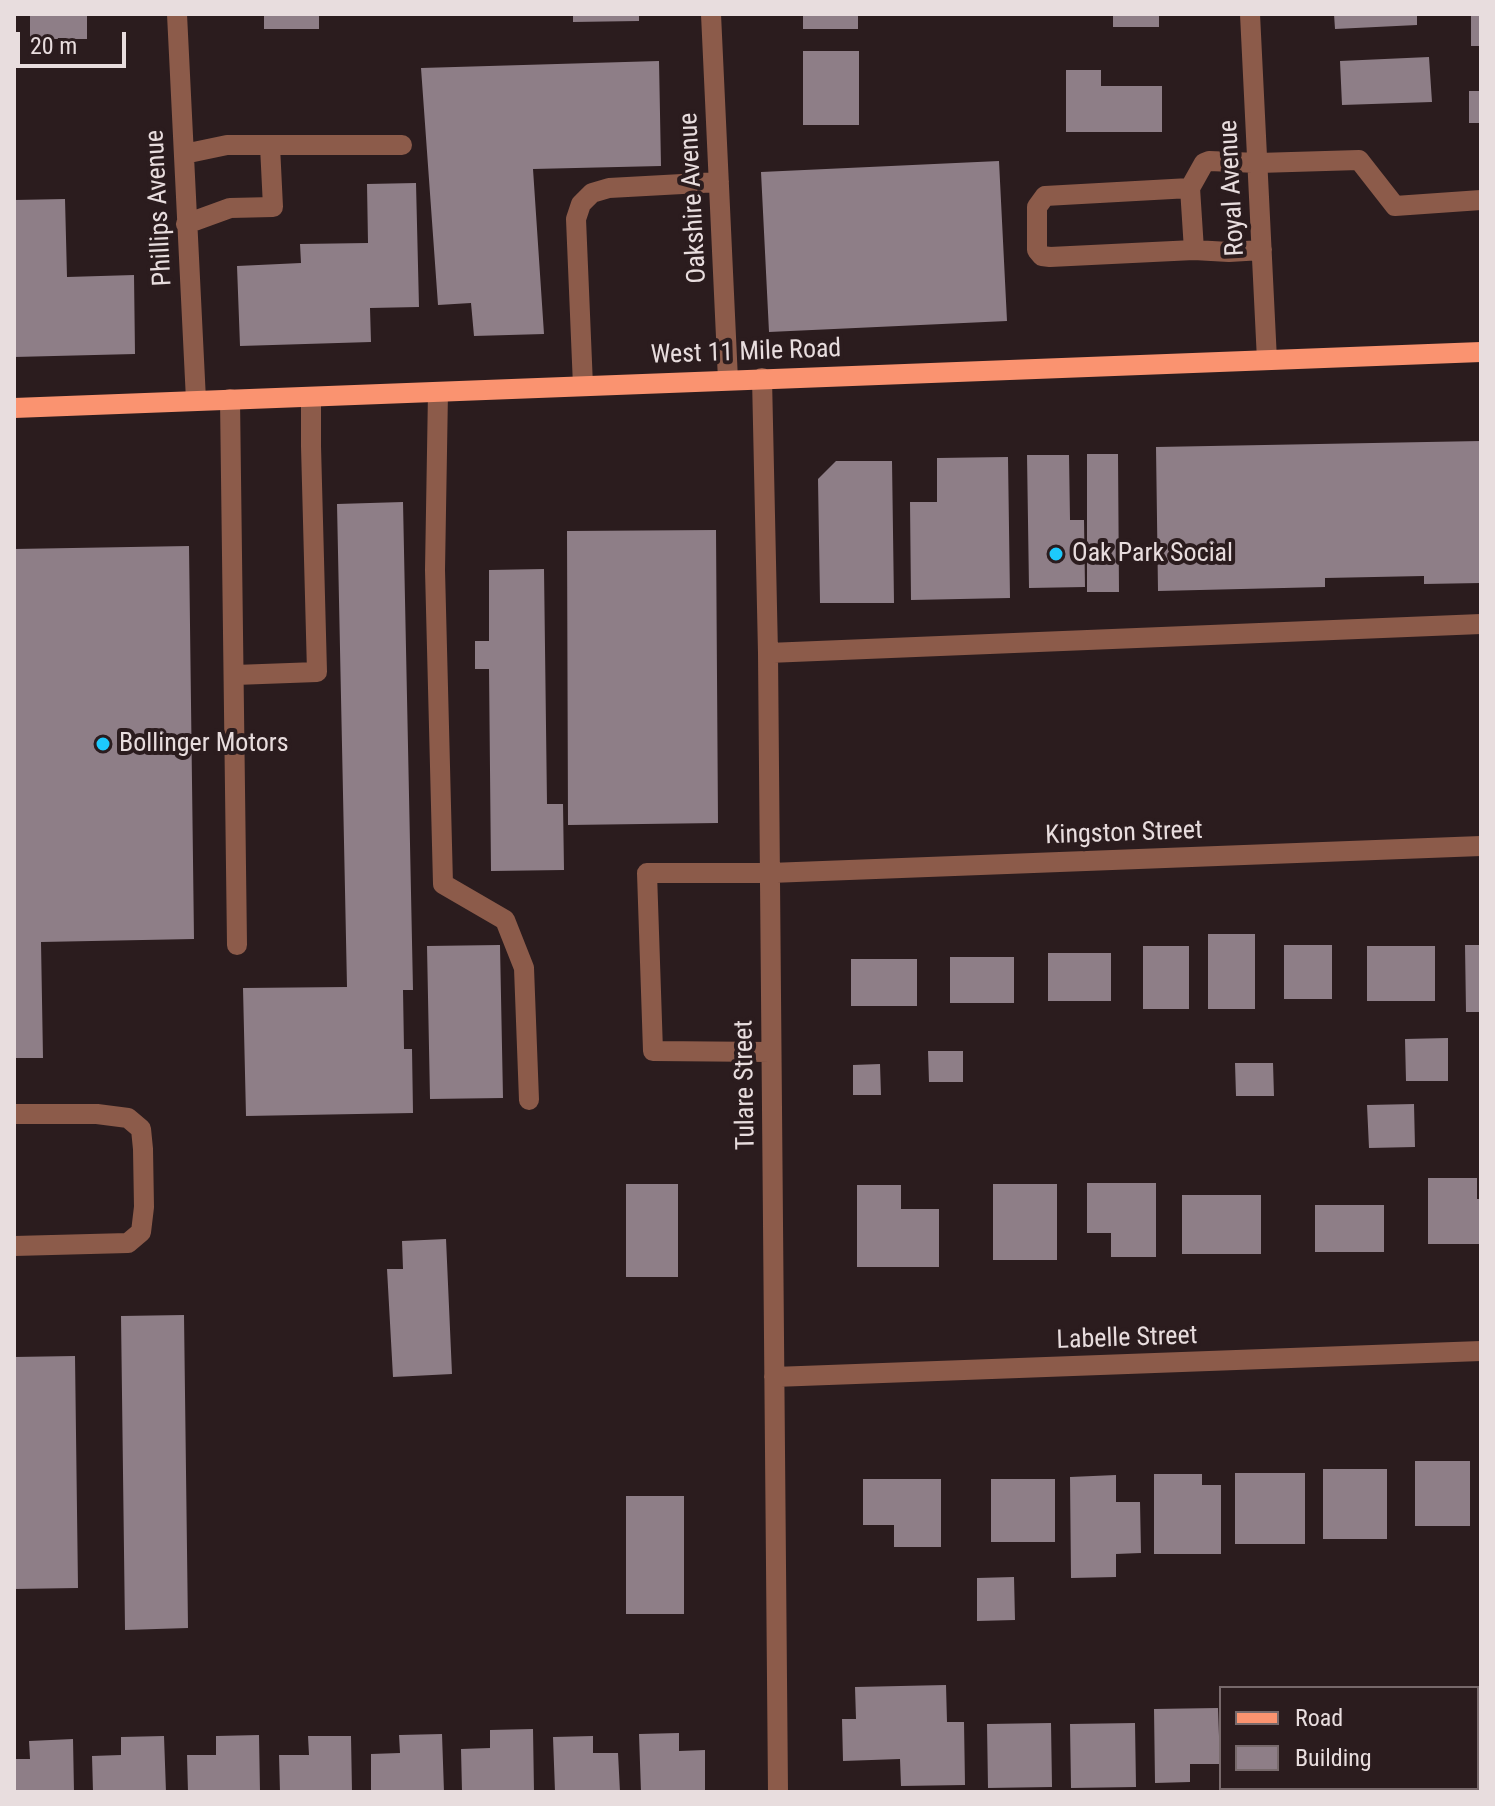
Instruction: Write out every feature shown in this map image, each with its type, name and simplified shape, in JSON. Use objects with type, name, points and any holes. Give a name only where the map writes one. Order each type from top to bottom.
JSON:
[{"type":"main road","name":"West 11 Mile Road","points":[[14,408],[1481,352]]},
{"type":"street","name":"Phillips Avenue","points":[[177,14],[196,400]]},
{"type":"street","name":"Oakshire Avenue","points":[[711,14],[728,380]]},
{"type":"street","name":"Royal Avenue","points":[[1250,14],[1267,360]]},
{"type":"street","points":[[184,154],[227,145],[402,145]]},
{"type":"street","points":[[186,224],[230,208],[273,207],[270,146]]},
{"type":"street","points":[[1194,250],[1190,188],[1204,163],[1209,161],[1359,160],[1395,206],[1481,200]]},
{"type":"street","points":[[583,386],[576,219],[581,204],[592,193],[609,188],[719,182]]},
{"type":"street","points":[[1190,188],[1045,196],[1037,207],[1037,250],[1042,256],[1050,257],[1262,250]]},
{"type":"street","name":"Tulare Street","points":[[762,378],[768,653],[778,1792]]},
{"type":"street","points":[[438,392],[435,570],[443,884],[505,920],[524,968],[529,1100]]},
{"type":"street","points":[[235,675],[317,672],[311,397]]},
{"type":"street","points":[[230,399],[237,945]]},
{"type":"street","points":[[768,653],[1481,624]]},
{"type":"street","name":"Kingston Street","points":[[771,1052],[653,1051],[647,873],[770,873],[1481,846]]},
{"type":"street","points":[[14,1114],[97,1114],[128,1118],[141,1129],[144,1207],[141,1232],[128,1243],[14,1246]]},
{"type":"street","name":"Labelle Street","points":[[774,1377],[1481,1351]]},
{"type":"building","points":[[30,14],[87,14],[87,39],[30,39]]},
{"type":"building","points":[[264,14],[319,14],[319,29],[264,29]]},
{"type":"building","points":[[573,14],[639,14],[639,21],[573,22]]},
{"type":"building","points":[[803,14],[858,14],[858,29],[803,29]]},
{"type":"building","points":[[1113,14],[1159,14],[1159,27],[1113,27]]},
{"type":"building","points":[[1334,14],[1417,14],[1417,25],[1335,29]]},
{"type":"building","points":[[1471,15],[1481,15],[1481,46],[1471,46]]},
{"type":"building","points":[[803,51],[859,51],[859,125],[803,125]]},
{"type":"building","points":[[1429,57],[1432,102],[1342,105],[1340,61]]},
{"type":"building","points":[[659,61],[661,166],[533,169],[544,334],[474,336],[471,303],[438,305],[421,68]]},
{"type":"building","points":[[1066,70],[1101,70],[1101,86],[1162,86],[1162,132],[1066,132]]},
{"type":"building","points":[[1469,91],[1481,91],[1481,123],[1469,123]]},
{"type":"building","points":[[999,161],[1007,321],[769,332],[761,172]]},
{"type":"building","points":[[416,183],[419,307],[370,308],[371,342],[240,346],[237,266],[301,263],[300,244],[368,243],[367,184]]},
{"type":"building","points":[[65,199],[67,277],[134,275],[135,354],[14,357],[14,200]]},
{"type":"building","points":[[1481,441],[1481,583],[1424,584],[1424,576],[1325,578],[1325,587],[1158,591],[1156,447]]},
{"type":"building","points":[[1087,454],[1118,454],[1119,592],[1087,592]]},
{"type":"building","name":"Oak Park Social","points":[[1027,455],[1069,455],[1070,520],[1084,520],[1085,587],[1029,588]]},
{"type":"building","points":[[1008,457],[1010,598],[911,600],[910,502],[937,502],[937,458]]},
{"type":"building","points":[[836,461],[892,461],[894,603],[820,603],[818,479]]},
{"type":"building","points":[[403,502],[413,990],[403,990],[404,1049],[412,1049],[413,1113],[246,1116],[243,988],[347,987],[337,504]]},
{"type":"building","points":[[716,530],[718,823],[568,825],[567,531]]},
{"type":"building","name":"Bollinger Motors","points":[[189,546],[194,939],[41,942],[43,1058],[14,1058],[14,549]]},
{"type":"building","points":[[544,569],[547,804],[563,804],[564,870],[491,871],[489,669],[475,669],[475,641],[489,641],[489,570]]},
{"type":"building","points":[[1208,934],[1255,934],[1255,1009],[1208,1009]]},
{"type":"building","points":[[500,945],[503,1098],[430,1099],[427,946]]},
{"type":"building","points":[[1284,945],[1332,945],[1332,999],[1284,999]]},
{"type":"building","points":[[1465,945],[1481,945],[1481,1012],[1466,1012]]},
{"type":"building","points":[[1143,946],[1189,946],[1189,1009],[1143,1009]]},
{"type":"building","points":[[1367,946],[1435,946],[1435,1001],[1367,1001]]},
{"type":"building","points":[[1048,953],[1111,953],[1111,1001],[1048,1001]]},
{"type":"building","points":[[950,957],[1014,957],[1014,1003],[950,1003]]},
{"type":"building","points":[[851,959],[917,959],[917,1006],[851,1006]]},
{"type":"building","points":[[1448,1038],[1448,1081],[1406,1081],[1405,1039]]},
{"type":"building","points":[[928,1051],[963,1051],[963,1082],[929,1082]]},
{"type":"building","points":[[1235,1063],[1273,1063],[1274,1096],[1236,1096]]},
{"type":"building","points":[[880,1064],[881,1095],[853,1095],[853,1065]]},
{"type":"building","points":[[1414,1104],[1415,1147],[1369,1148],[1367,1105]]},
{"type":"building","points":[[1428,1178],[1477,1178],[1477,1199],[1481,1199],[1481,1244],[1428,1244]]},
{"type":"building","points":[[1087,1183],[1156,1183],[1156,1257],[1111,1257],[1111,1233],[1087,1233]]},
{"type":"building","points":[[626,1184],[678,1184],[678,1277],[626,1277]]},
{"type":"building","points":[[993,1184],[1057,1184],[1057,1260],[993,1260]]},
{"type":"building","points":[[857,1185],[901,1185],[901,1209],[939,1209],[939,1267],[857,1267]]},
{"type":"building","points":[[1182,1195],[1261,1195],[1261,1254],[1182,1254]]},
{"type":"building","points":[[1315,1205],[1384,1205],[1384,1252],[1315,1252]]},
{"type":"building","points":[[446,1239],[452,1374],[393,1377],[387,1269],[403,1269],[402,1241]]},
{"type":"building","points":[[184,1315],[188,1628],[125,1630],[121,1316]]},
{"type":"building","points":[[75,1356],[78,1588],[14,1589],[14,1357]]},
{"type":"building","points":[[1415,1461],[1470,1461],[1470,1526],[1415,1526]]},
{"type":"building","points":[[1323,1469],[1387,1469],[1387,1539],[1323,1539]]},
{"type":"building","points":[[1235,1473],[1305,1473],[1305,1544],[1235,1544]]},
{"type":"building","points":[[1154,1474],[1202,1474],[1202,1485],[1221,1485],[1221,1554],[1154,1554]]},
{"type":"building","points":[[1116,1475],[1116,1502],[1140,1502],[1141,1553],[1116,1554],[1116,1577],[1071,1578],[1070,1477]]},
{"type":"building","points":[[863,1479],[941,1479],[941,1547],[894,1547],[894,1525],[863,1525]]},
{"type":"building","points":[[991,1479],[1055,1479],[1055,1542],[991,1542]]},
{"type":"building","points":[[626,1496],[684,1496],[684,1614],[626,1614]]},
{"type":"building","points":[[1014,1577],[1015,1620],[977,1621],[977,1578]]},
{"type":"building","points":[[946,1685],[947,1722],[964,1722],[965,1785],[901,1786],[900,1759],[843,1761],[842,1719],[856,1719],[855,1687]]},
{"type":"building","points":[[1218,1708],[1219,1764],[1190,1764],[1190,1782],[1155,1783],[1154,1709]]},
{"type":"building","points":[[1051,1723],[1052,1787],[988,1788],[987,1724]]},
{"type":"building","points":[[1135,1723],[1136,1787],[1071,1788],[1070,1724]]},
{"type":"building","points":[[533,1729],[534,1792],[462,1792],[461,1749],[490,1748],[490,1730]]},
{"type":"building","points":[[679,1733],[679,1751],[705,1750],[705,1792],[641,1792],[639,1734]]},
{"type":"building","points":[[442,1734],[444,1792],[371,1792],[371,1754],[400,1753],[399,1735]]},
{"type":"building","points":[[259,1735],[260,1792],[188,1792],[187,1755],[216,1755],[216,1736]]},
{"type":"building","points":[[164,1736],[166,1792],[93,1792],[92,1756],[121,1755],[121,1737]]},
{"type":"building","points":[[308,1736],[351,1736],[352,1792],[280,1792],[279,1755],[309,1755]]},
{"type":"building","points":[[593,1736],[593,1753],[618,1753],[620,1792],[555,1792],[553,1737]]},
{"type":"building","points":[[73,1739],[74,1792],[14,1792],[14,1759],[30,1759],[29,1741]]},
{"type":"place","name":"Oak Park Social","points":[[1056,554]]},
{"type":"place","name":"Bollinger Motors","points":[[103,744]]}]
